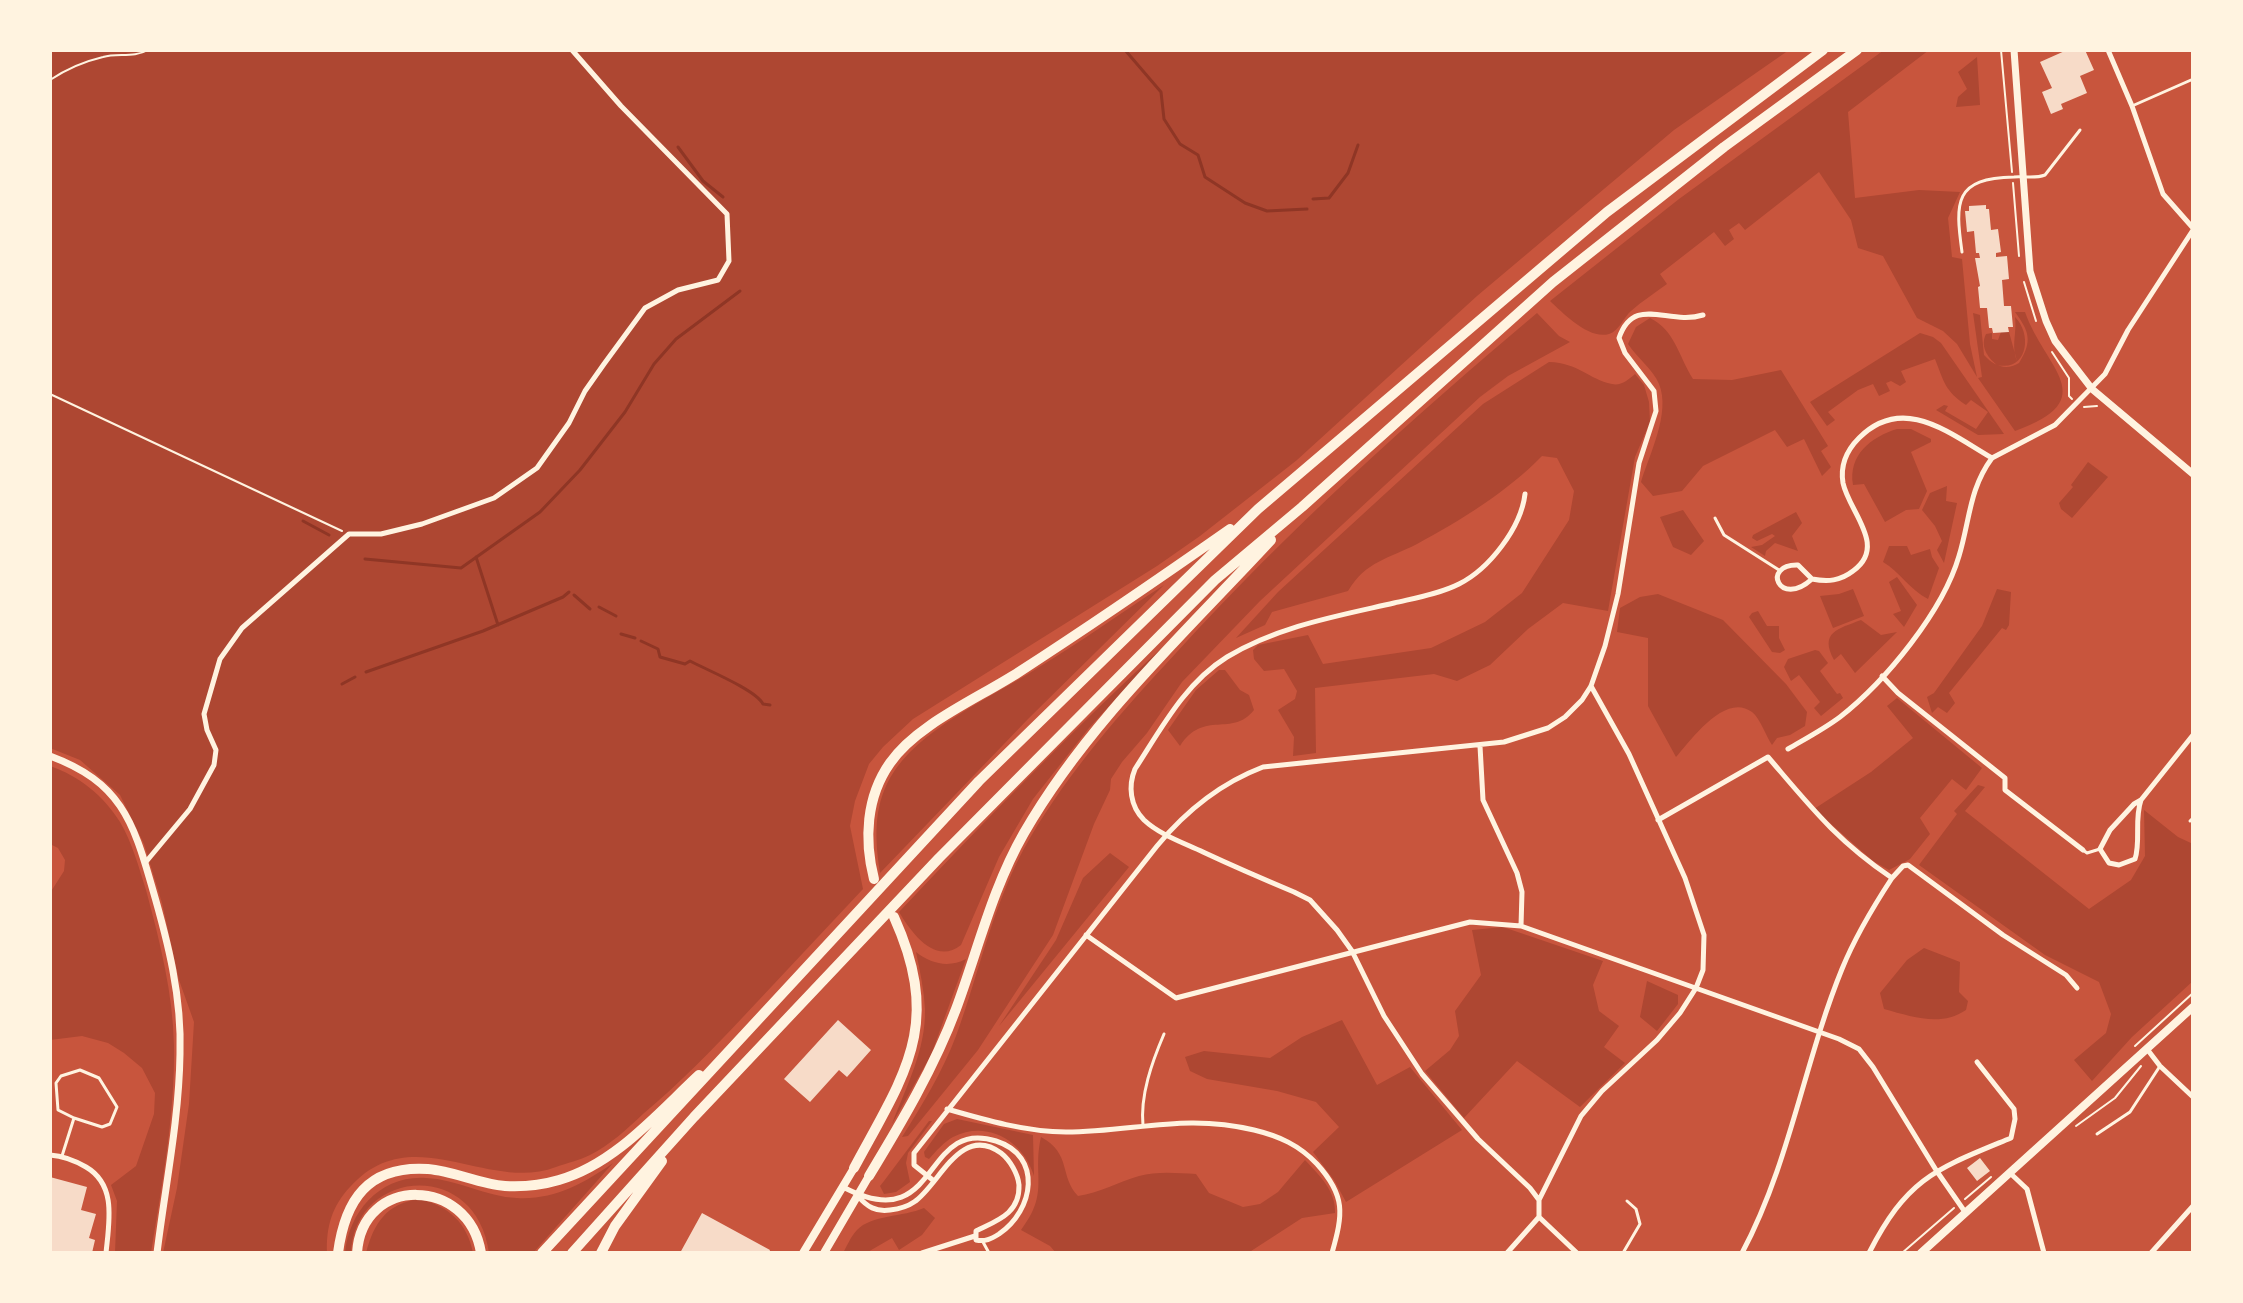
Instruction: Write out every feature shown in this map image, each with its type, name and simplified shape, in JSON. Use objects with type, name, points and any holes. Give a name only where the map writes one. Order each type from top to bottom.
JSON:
[{"type":"highway","points":[[542,1253],[979,781],[1258,509],[1607,212],[1823,50]]},
{"type":"highway","points":[[572,1253],[694,1117],[929,870],[1215,580],[1302,507],[1553,282],[1724,147],[1857,50]]},
{"type":"highway","points":[[869,1176],[932,1064],[957,1006],[990,904],[1022,836],[1042,804],[1102,725],[1302,507]]},
{"type":"highway","points":[[874,879],[868,845],[871,811],[881,777],[903,748],[939,721],[1133,598],[1258,509]]},
{"type":"highway","points":[[854,1168],[907,1068],[916,1035],[917,984],[909,952],[894,917]]},
{"type":"highway","points":[[338,1253],[342,1224],[349,1207],[360,1192],[396,1172],[429,1169],[503,1186],[530,1186],[576,1174],[614,1152],[757,1022]]},
{"type":"highway","points":[[601,1253],[615,1226],[694,1117]]},
{"type":"highway","points":[[357,1253],[361,1232],[374,1213],[385,1204],[406,1195],[425,1195],[447,1201],[467,1219],[479,1241],[481,1253]]},
{"type":"main road","points":[[1921,1253],[2149,1053],[2193,1007]]},
{"type":"main road","points":[[803,1253],[854,1168]]},
{"type":"main road","points":[[824,1253],[869,1176]]},
{"type":"street","points":[[145,863],[190,809],[214,765],[216,750],[204,714],[220,659],[242,628],[349,534],[381,534],[422,524],[494,498],[537,468],[569,423],[585,391],[645,308],[678,290],[718,280],[729,261],[727,214],[621,106],[572,50]]},
{"type":"street","points":[[2014,50],[2028,257],[2034,288],[2055,341],[2092,389],[2193,474]]},
{"type":"street","points":[[1788,749],[1839,718],[1913,640],[1945,593],[1959,556],[1978,476],[1992,458],[2055,425],[2092,389],[2105,374],[2128,330],[2193,229],[2163,194],[2132,106],[2108,50]]},
{"type":"street","points":[[934,1181],[914,1165],[914,1153],[1179,819],[1196,806],[1242,776],[1263,767],[1480,746],[1516,739],[1548,728],[1582,700],[1591,686],[1611,622],[1639,463],[1656,411],[1654,391],[1619,345],[1619,338],[1626,322],[1642,312],[1683,319],[1703,315]]},
{"type":"street","points":[[1812,579],[1798,565],[1784,566],[1779,570],[1779,583],[1788,590],[1800,589],[1812,579],[1835,580],[1850,573],[1865,559],[1868,540],[1848,498],[1843,472],[1848,451],[1870,428],[1895,417],[1916,418],[1992,458]]},
{"type":"street","points":[[1525,494],[1523,507],[1506,538],[1487,563],[1459,584],[1272,634],[1223,659],[1180,700],[1131,778],[1131,797],[1146,821],[1166,835],[1310,900],[1352,951],[1378,1005],[1422,1074],[1478,1139],[1539,1200]]},
{"type":"street","points":[[1882,676],[1898,693],[2005,778],[2005,790],[2083,850]]},
{"type":"street","points":[[1507,1253],[1539,1217],[1539,1200],[1581,1116],[1680,1013],[1703,970],[1704,935],[1685,878],[1629,754],[1591,686]]},
{"type":"street","points":[[2141,800],[2135,827],[2135,859],[2114,865],[2106,860],[2100,849],[2110,830],[2141,800],[2193,735]]},
{"type":"street","points":[[1480,746],[1483,800],[1517,873],[1522,892],[1521,926]]},
{"type":"street","points":[[50,756],[77,766],[114,796],[131,823],[167,938],[176,985],[180,1052],[176,1121],[157,1253]]},
{"type":"street","points":[[1658,820],[1768,757],[1826,826],[1892,878]]},
{"type":"street","points":[[1742,1253],[1781,1161],[1842,969],[1860,931],[1892,878],[1903,866],[1908,865],[2003,935],[2066,975],[2077,988]]},
{"type":"street","points":[[1086,935],[1176,998],[1470,922],[1521,926],[1820,1032],[1859,1049],[1965,1212]]},
{"type":"street","points":[[2149,1053],[2193,1097]]},
{"type":"street","points":[[1869,1253],[1892,1210],[1911,1190],[1936,1170],[2011,1138],[2014,1109],[1977,1062]]},
{"type":"street","points":[[947,1109],[1041,1131],[1077,1132],[1177,1122],[1210,1122],[1279,1137],[1297,1147],[1325,1172],[1339,1197],[1341,1213],[1332,1253]]},
{"type":"street","points":[[842,1187],[877,1201],[894,1201],[910,1195],[947,1151],[968,1140],[997,1142],[1017,1156],[1028,1179],[1028,1194],[1023,1211],[1003,1231],[983,1242],[976,1240],[975,1236]]},
{"type":"street","points":[[857,1195],[870,1207],[886,1211],[896,1209],[915,1202],[957,1154],[974,1147],[995,1150],[1010,1164],[1019,1185],[1015,1205],[1002,1220],[977,1230],[975,1236]]},
{"type":"street","points":[[50,1155],[62,1156],[98,1175],[107,1190],[109,1216],[106,1253]]},
{"type":"street","points":[[2010,1173],[2027,1189],[2044,1253]]},
{"type":"street","points":[[2151,1253],[2193,1206]]},
{"type":"street","points":[[1539,1217],[1577,1253]]},
{"type":"street","points":[[922,1253],[975,1236]]},
{"type":"lane","points":[[2132,106],[2191,80]]},
{"type":"lane","points":[[1962,252],[1957,213],[1968,189],[1976,183],[1997,177],[2045,175],[2080,130]]},
{"type":"lane","points":[[1715,518],[1724,535],[1779,570]]},
{"type":"lane","points":[[2083,850],[2087,853],[2100,849]]},
{"type":"lane","points":[[1143,1126],[1145,1093],[1164,1034]]},
{"type":"lane","points":[[2097,1134],[2130,1112],[2160,1066]]},
{"type":"lane","points":[[80,1070],[99,1078],[117,1107],[110,1124],[102,1127],[74,1118],[58,1110],[56,1083],[61,1076],[80,1070]]},
{"type":"lane","points":[[62,1156],[74,1118]]},
{"type":"lane","points":[[1623,1253],[1640,1224],[1636,1209],[1627,1201]]},
{"type":"lane","points":[[983,1242],[989,1253]]},
{"type":"path","points":[[50,80],[60,73],[105,56],[141,54],[148,50]]},
{"type":"path","points":[[50,394],[349,534]]},
{"type":"path","points":[[2077,405],[2088,408],[2101,405],[2116,410]]},
{"type":"path","points":[[2076,1126],[2115,1098],[2149,1053]]},
{"type":"path","points":[[1902,1253],[1995,1173]]},
{"type":"shaded area","points":[[50,50],[1789,50],[1674,130],[1477,296],[1297,460],[1200,536],[913,719],[869,764],[855,801],[850,826],[863,889],[707,1055],[611,1142],[582,1158],[530,1172],[503,1171],[424,1157],[399,1158],[374,1167],[350,1187],[335,1209],[329,1226],[327,1253],[163,1253],[177,1188],[189,1104],[194,1022],[179,980],[162,903],[144,844],[120,795],[80,760],[50,748]]},
{"type":"shaded area","points":[[1884,50],[1929,50],[1848,112],[1855,198],[1919,190],[1960,192],[1948,218],[1952,257],[1962,259],[1970,344],[1977,377],[1957,344],[1943,331],[1917,318],[1883,256],[1858,248],[1851,220],[1819,172],[1745,230],[1739,223],[1729,230],[1734,239],[1725,246],[1714,232],[1660,274],[1667,284],[1631,311],[1609,334],[1601,335],[1585,329],[1550,301],[1679,199]]},
{"type":"shaded area","points":[[1977,57],[1980,105],[1956,107],[1958,97],[1967,89],[1958,72]]},
{"type":"shaded area","points":[[2015,312],[2025,312],[2061,381],[2063,394],[2057,407],[2042,419],[2015,431],[1978,378],[1982,377],[1973,313],[1980,315],[1984,355],[2005,367],[2019,363],[2028,342],[2024,325]]},
{"type":"shaded area","points":[[1537,313],[1559,336],[1570,342],[1508,376],[1480,397],[1260,601],[1182,682],[1111,779],[1110,790],[1094,824],[1053,935],[978,1050],[908,1136],[902,1137],[951,1049],[997,910],[1017,861],[1080,765],[1156,675],[1262,563],[1397,435]]},
{"type":"shaded area","points":[[2015,317],[2024,333],[2021,358],[2007,366],[1997,365],[1986,351],[1986,334],[1992,333],[1992,339],[1998,340],[2001,332],[2009,332],[2015,354]]},
{"type":"shaded area","points":[[1650,318],[1671,337],[1693,379],[1732,380],[1781,370],[1828,446],[1821,451],[1831,467],[1822,476],[1804,439],[1787,447],[1775,430],[1703,466],[1682,491],[1653,496],[1641,482],[1661,421],[1662,395],[1649,368],[1628,344],[1636,327]]},
{"type":"shaded area","points":[[1920,333],[1941,343],[2004,434],[1978,435],[1936,410],[1948,406],[1945,411],[1976,429],[1988,412],[1971,400],[1966,405],[1954,395],[1946,385],[1935,359],[1901,371],[1906,382],[1900,386],[1891,381],[1886,383],[1890,391],[1879,396],[1873,384],[1858,390],[1828,412],[1835,420],[1827,426],[1810,402]]},
{"type":"shaded area","points":[[1549,362],[1568,365],[1612,384],[1621,383],[1635,374],[1644,385],[1649,402],[1650,422],[1635,457],[1608,611],[1563,603],[1528,629],[1490,665],[1457,681],[1434,674],[1315,688],[1316,753],[1293,756],[1294,737],[1278,710],[1295,699],[1297,691],[1284,669],[1264,671],[1254,659],[1253,650],[1258,645],[1308,635],[1323,664],[1431,648],[1485,622],[1522,593],[1569,520],[1574,491],[1557,458],[1542,456],[1499,493],[1466,515],[1370,567],[1348,591],[1272,612],[1265,625],[1236,638],[1278,592],[1483,404]]},
{"type":"shaded area","points":[[1897,429],[1911,429],[1931,439],[1931,442],[1911,452],[1927,491],[1919,509],[1906,510],[1885,522],[1864,484],[1853,485],[1852,474],[1858,456],[1870,442]]},
{"type":"shaded area","points":[[2088,462],[2108,477],[2072,518],[2061,509],[2059,503]]},
{"type":"shaded area","points":[[1947,486],[1946,501],[1957,503],[1944,563],[1937,550],[1942,541],[1922,510],[1930,493]]},
{"type":"shaded area","points":[[1683,510],[1704,541],[1691,555],[1673,547],[1660,517]]},
{"type":"shaded area","points":[[1796,512],[1802,523],[1792,536],[1798,551],[1775,543],[1765,556],[1751,547],[1762,545],[1775,536],[1772,534],[1757,541],[1752,538],[1753,535]]},
{"type":"shaded area","points":[[1889,546],[1907,546],[1911,555],[1930,549],[1939,568],[1928,599],[1883,562]]},
{"type":"shaded area","points":[[1897,577],[1917,605],[1904,627],[1893,614],[1901,611],[1889,582]]},
{"type":"shaded area","points":[[1164,585],[1028,719],[880,873],[876,837],[878,813],[884,789],[902,760],[956,716],[1052,659]]},
{"type":"shaded area","points":[[1853,589],[1864,616],[1833,628],[1820,596]]},
{"type":"shaded area","points":[[1997,589],[2011,592],[2009,625],[2006,630],[2002,628],[1949,693],[1955,703],[1947,713],[1938,707],[1932,713],[1927,697],[1934,693],[1982,626]]},
{"type":"shaded area","points":[[1658,594],[1723,620],[1786,684],[1807,712],[1805,726],[1777,738],[1772,745],[1752,712],[1742,707],[1731,708],[1710,721],[1676,757],[1648,706],[1648,638],[1617,632],[1620,608],[1640,597]]},
{"type":"shaded area","points":[[1758,611],[1767,626],[1779,626],[1779,638],[1785,650],[1772,652],[1749,617]]},
{"type":"shaded area","points":[[1861,620],[1881,635],[1897,632],[1855,673],[1841,654],[1834,660],[1829,643],[1833,633]]},
{"type":"shaded area","points":[[1167,643],[1089,728],[1033,799],[999,857],[961,945],[942,952],[925,944],[899,912],[1064,741]]},
{"type":"shaded area","points":[[1815,650],[1828,663],[1820,671],[1843,698],[1821,716],[1814,708],[1820,702],[1799,675],[1791,681],[1784,667],[1788,659]]},
{"type":"shaded area","points":[[1219,670],[1225,670],[1240,690],[1249,695],[1254,710],[1237,722],[1199,729],[1180,746],[1168,730],[1196,690]]},
{"type":"shaded area","points":[[1897,698],[1982,768],[1966,790],[1952,779],[1920,818],[1930,834],[1910,859],[1889,870],[1873,861],[1814,809],[1871,772],[1913,738],[1887,706]]},
{"type":"shaded area","points":[[50,766],[90,788],[120,822],[146,890],[165,968],[173,1026],[174,1072],[167,1150],[151,1253],[115,1253],[117,1201],[111,1185],[136,1166],[154,1114],[155,1093],[142,1068],[108,1043],[82,1036],[50,1040],[50,893],[64,871],[65,860],[58,848],[50,844]]},
{"type":"shaded area","points":[[1978,785],[1985,787],[1965,811],[2089,909],[2131,880],[2145,856],[2144,810],[2178,837],[2193,844],[2193,981],[2132,1037],[2092,1081],[2074,1060],[2106,1033],[2111,1014],[2099,982],[2045,955],[1919,865],[1957,814],[1954,811]]},
{"type":"shaded area","points":[[1110,853],[1129,867],[999,1026],[1056,940],[1083,878]]},
{"type":"shaded area","points":[[1503,927],[1603,961],[1593,985],[1599,1011],[1619,1026],[1604,1047],[1625,1063],[1580,1107],[1517,1061],[1464,1118],[1425,1071],[1450,1050],[1459,1036],[1455,1011],[1481,975],[1472,930]]},
{"type":"shaded area","points":[[1924,948],[1960,962],[1959,992],[1968,1001],[1966,1010],[1937,1019],[1884,1009],[1880,993],[1907,960]]},
{"type":"shaded area","points":[[916,952],[940,963],[966,959],[931,1055],[892,1124],[922,1039],[925,1009]]},
{"type":"shaded area","points":[[1647,981],[1678,995],[1678,1004],[1657,1031],[1640,1017]]},
{"type":"shaded area","points":[[1342,1020],[1377,1085],[1410,1067],[1462,1130],[1346,1202],[1313,1152],[1339,1127],[1316,1102],[1277,1091],[1207,1079],[1190,1071],[1185,1057],[1204,1051],[1270,1058],[1302,1037]]},
{"type":"shaded area","points":[[957,1119],[1033,1135],[1034,1176],[1022,1153],[1003,1137],[991,1132],[966,1132],[950,1139],[929,1159],[925,1157],[924,1152],[944,1124]]},
{"type":"shaded area","points":[[932,1121],[908,1153],[906,1163],[910,1182],[896,1192],[884,1194],[880,1186]]},
{"type":"shaded area","points":[[1041,1137],[1057,1151],[1078,1196],[1146,1174],[1196,1174],[1209,1193],[1243,1207],[1260,1204],[1278,1192],[1305,1160],[1330,1191],[1335,1213],[1302,1218],[1248,1253],[1056,1253],[1050,1246],[1021,1230],[1030,1217],[1038,1194]]},
{"type":"shaded area","points":[[613,1163],[533,1253],[489,1253],[479,1222],[462,1201],[440,1189],[416,1186],[393,1191],[372,1204],[357,1225],[351,1253],[345,1253],[353,1223],[361,1210],[382,1189],[395,1183],[410,1179],[438,1179],[494,1195],[531,1198],[568,1189]]},
{"type":"shaded area","points":[[419,1199],[439,1206],[455,1217],[466,1233],[473,1253],[366,1253],[383,1217],[398,1205]]},
{"type":"shaded area","points":[[924,1208],[935,1218],[922,1235],[899,1250],[892,1238],[866,1253],[843,1253],[863,1225]]},
{"type":"building","points":[[2067,50],[2085,50],[2094,70],[2080,76],[2087,93],[2061,104],[2063,109],[2051,114],[2042,92],[2052,88],[2040,62]]},
{"type":"building","points":[[1986,205],[1991,230],[1998,229],[2001,252],[1996,253],[1996,257],[2007,256],[2009,279],[2002,280],[2004,306],[2011,306],[2013,327],[2008,327],[2009,332],[1993,333],[1989,328],[1987,308],[1980,308],[1975,258],[1980,258],[1976,253],[1974,231],[1967,232],[1965,211],[1969,211],[1969,206]]},
{"type":"building","points":[[838,1020],[871,1050],[847,1077],[839,1070],[810,1102],[784,1079]]},
{"type":"building","points":[[1980,1158],[1990,1171],[1977,1181],[1967,1168]]},
{"type":"building","points":[[50,1177],[87,1187],[81,1210],[96,1214],[89,1238],[95,1240],[92,1253],[50,1253]]},
{"type":"building","points":[[702,1213],[770,1250],[769,1253],[680,1253]]},
{"type":"waterway","points":[[1125,50],[1161,92],[1164,119],[1180,144],[1198,155],[1205,177],[1245,203],[1267,211],[1307,209]]},
{"type":"waterway","points":[[1313,199],[1329,198],[1348,173],[1358,145]]},
{"type":"waterway","points":[[678,147],[703,181],[723,197]]},
{"type":"waterway","points":[[365,559],[461,568],[540,512],[580,470],[625,412],[654,364],[676,339],[740,291]]},
{"type":"waterway","points":[[303,521],[329,535]]},
{"type":"waterway","points":[[476,557],[498,625]]},
{"type":"waterway","points":[[366,672],[483,631],[569,592]]},
{"type":"waterway","points":[[574,595],[590,609]]},
{"type":"waterway","points":[[599,607],[616,616]]},
{"type":"waterway","points":[[621,634],[635,638]]},
{"type":"waterway","points":[[641,641],[658,649],[660,657],[685,664],[690,661],[741,687],[763,704],[770,705]]},
{"type":"waterway","points":[[342,684],[355,677]]}]
